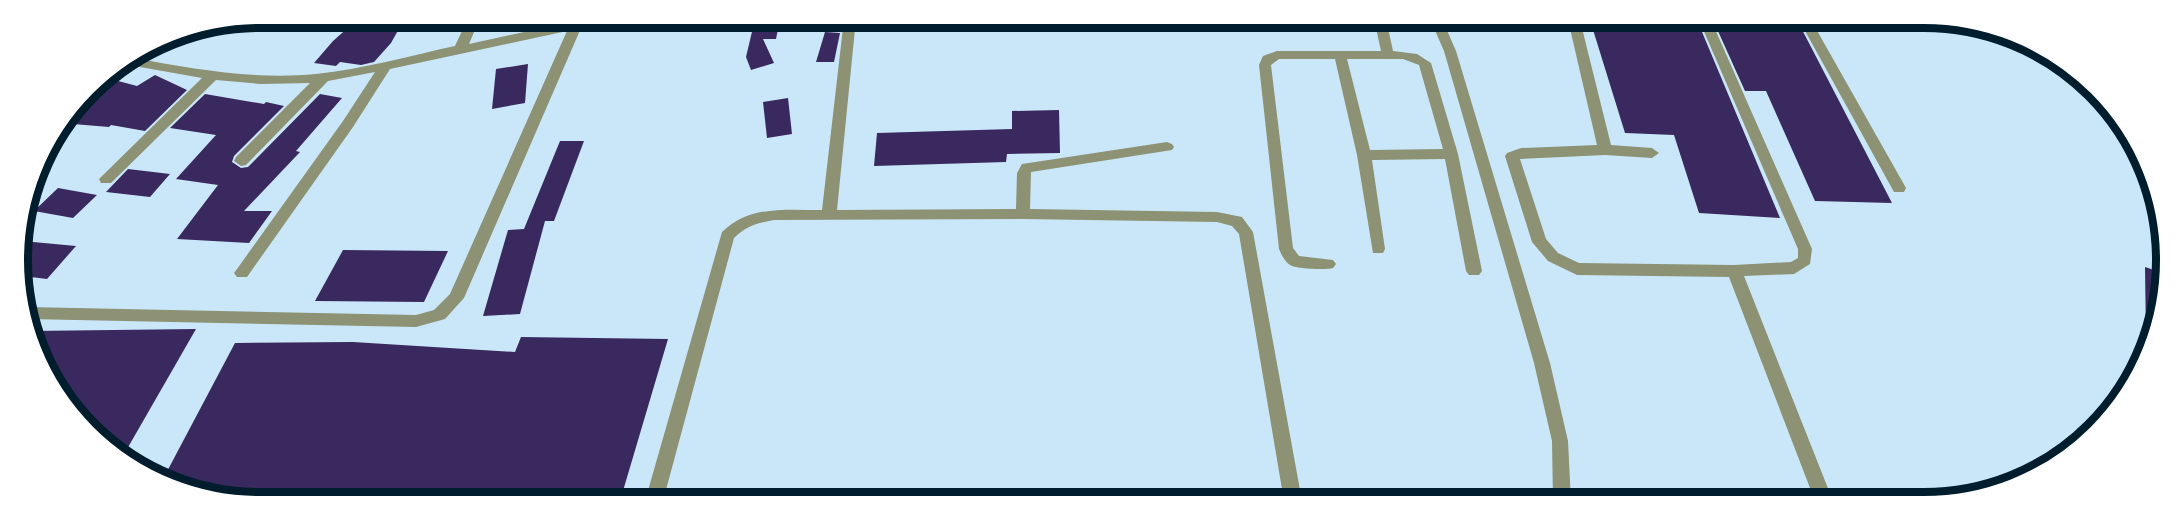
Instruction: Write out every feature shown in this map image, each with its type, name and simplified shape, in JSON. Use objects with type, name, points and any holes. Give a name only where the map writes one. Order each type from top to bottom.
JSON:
[{"type":"street","points":[[461,48],[470,28]]},
{"type":"street","points":[[540,32],[541,28]]},
{"type":"street","points":[[140,63],[213,75],[274,80],[323,78],[561,28]]},
{"type":"street","points":[[34,313],[416,321],[439,315],[456,298],[575,28]]},
{"type":"street","points":[[829,214],[849,28]]},
{"type":"street","points":[[1382,28],[1388,55]]},
{"type":"street","points":[[1440,28],[1450,51],[1542,363],[1560,441],[1562,492]]},
{"type":"street","points":[[1577,28],[1605,150]]},
{"type":"street","points":[[1652,153],[1605,150],[1521,153],[1512,156],[1539,242],[1553,257],[1577,269],[1734,271],[1794,268],[1805,261],[1805,249],[1708,28]]},
{"type":"street","points":[[1809,28],[1899,188]]},
{"type":"street","points":[[1328,264],[1295,261],[1286,249],[1265,65],[1268,59],[1277,55],[1409,55],[1425,63],[1451,154],[1474,272]]},
{"type":"street","points":[[1340,55],[1364,155],[1378,249]]},
{"type":"street","points":[[242,273],[348,124],[386,65]]},
{"type":"street","points":[[106,179],[213,75]]},
{"type":"street","points":[[241,161],[323,78]]},
{"type":"street","points":[[1023,214],[1024,173],[1027,168],[1167,147]]},
{"type":"street","points":[[1364,155],[1451,154]]},
{"type":"street","points":[[656,492],[727,236],[734,226],[758,217],[829,214],[1216,217],[1237,221],[1246,232],[1291,492]]},
{"type":"street","points":[[1734,271],[1820,492]]},
{"type":"building","points":[[348,28],[399,28],[391,43],[374,62],[361,65],[340,62],[336,66],[314,63]]},
{"type":"building","points":[[753,28],[778,28],[776,39],[763,39],[774,63],[751,70],[746,57]]},
{"type":"building","points":[[1592,28],[1700,28],[1780,218],[1699,213],[1674,135],[1625,133]]},
{"type":"building","points":[[1717,28],[1801,28],[1892,203],[1815,201],[1766,91],[1745,91]]},
{"type":"building","points":[[825,32],[840,33],[834,62],[816,62]]},
{"type":"building","points":[[528,64],[525,103],[492,109],[496,69]]},
{"type":"building","points":[[155,75],[187,90],[145,131],[111,125],[109,127],[73,124],[100,96],[97,95],[115,80],[137,86]]},
{"type":"building","points":[[205,94],[284,106],[234,156],[232,162],[241,168],[248,167],[320,94],[342,98],[296,151],[300,152],[244,211],[272,211],[249,243],[177,239],[218,185],[176,179],[216,135],[170,128]]},
{"type":"building","points":[[788,98],[792,134],[767,138],[763,102]]},
{"type":"building","points":[[1059,110],[1060,153],[1007,154],[1006,162],[874,166],[877,133],[1012,129],[1012,111]]},
{"type":"building","points":[[560,141],[584,141],[554,221],[545,221],[520,314],[483,316],[508,230],[524,229]]},
{"type":"building","points":[[128,169],[170,174],[150,197],[106,192]]},
{"type":"building","points":[[58,188],[97,195],[73,218],[34,211]]},
{"type":"building","points":[[29,241],[76,246],[47,279],[29,277]]},
{"type":"building","points":[[343,250],[448,251],[424,302],[315,301]]},
{"type":"building","points":[[2145,267],[2155,270],[2154,291],[2146,327]]},
{"type":"building","points":[[196,329],[127,450],[96,425],[76,402],[52,363],[40,331]]},
{"type":"building","points":[[521,337],[668,339],[623,492],[245,492],[200,485],[166,473],[235,343],[353,342],[515,352]]}]
